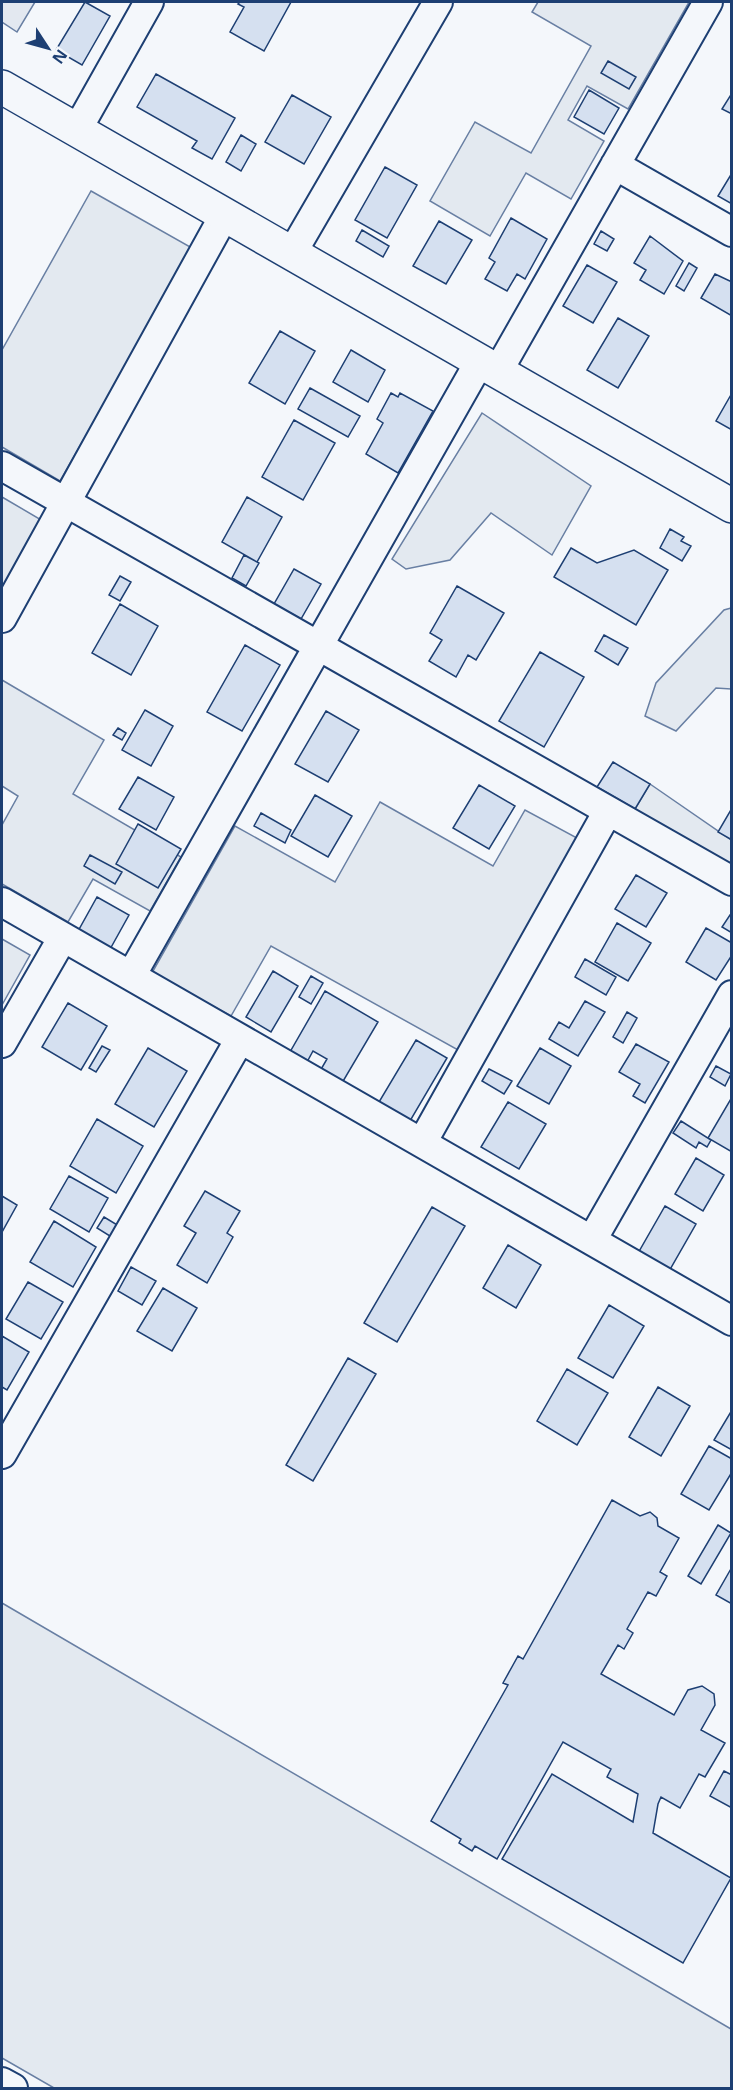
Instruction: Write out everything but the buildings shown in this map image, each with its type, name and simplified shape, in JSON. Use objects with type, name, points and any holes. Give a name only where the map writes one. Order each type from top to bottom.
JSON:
[{"type":"street","points":[[77,130],[149,2]]},
{"type":"street","points":[[292,253],[438,2]]},
{"type":"street","points":[[131,976],[319,646],[489,366],[615,165],[708,2]]},
{"type":"street","points":[[2,87],[732,506]]},
{"type":"street","points":[[615,165],[732,232]]},
{"type":"street","points":[[2,618],[225,214]]},
{"type":"street","points":[[2,466],[732,881]]},
{"type":"street","points":[[422,1143],[608,811]]},
{"type":"street","points":[[2,902],[732,1321]]},
{"type":"street","points":[[2,1043],[63,937]]},
{"type":"street","points":[[592,1240],[732,995]]},
{"type":"street","points":[[2,1454],[240,1038]]},
{"type":"street","points":[[2,2082],[13,2088]]},
{"type":"shaded area","points":[[2,2],[35,2],[17,32],[2,22]]},
{"type":"shaded area","points":[[538,2],[689,2],[628,109],[587,86],[568,120],[604,141],[571,199],[526,173],[490,236],[430,201],[475,122],[531,153],[591,46],[532,12]]},
{"type":"shaded area","points":[[91,191],[192,248],[60,481],[2,447],[2,350]]},
{"type":"shaded area","points":[[482,413],[591,486],[552,555],[491,513],[450,560],[406,569],[392,559]]},
{"type":"shaded area","points":[[2,497],[43,521],[6,586],[2,583]]},
{"type":"shaded area","points":[[731,608],[731,689],[716,688],[676,731],[645,716],[656,683],[724,610]]},
{"type":"shaded area","points":[[2,680],[104,740],[73,794],[181,857],[150,911],[93,879],[68,922],[2,884],[2,825],[18,796],[2,786]]},
{"type":"shaded area","points":[[650,784],[731,840],[731,868],[635,809]]},
{"type":"shaded area","points":[[380,802],[493,866],[525,810],[577,838],[458,1050],[271,946],[231,1016],[152,973],[235,826],[335,882]]},
{"type":"shaded area","points":[[2,939],[30,955],[2,1005]]},
{"type":"shaded area","points":[[2,1603],[731,2029],[731,2088],[54,2088],[2,2058]]}]
